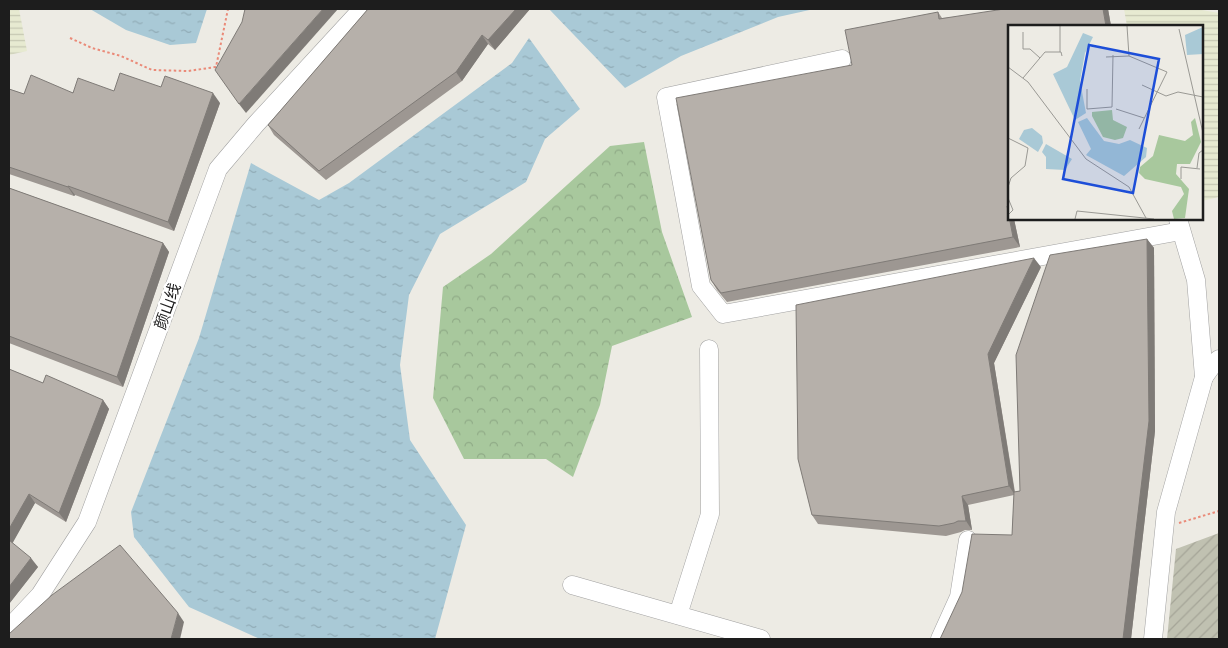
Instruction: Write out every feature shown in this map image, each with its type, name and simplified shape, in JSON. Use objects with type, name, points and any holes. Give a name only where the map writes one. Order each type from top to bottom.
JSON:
[{"type":"street","name":"颜山线","points":[[9,628],[40,595],[87,522],[218,169],[256,124],[362,9]]},
{"type":"street","points":[[842,59],[666,97],[701,286],[723,314],[1180,225],[1196,280],[1204,377]]},
{"type":"street","points":[[678,615],[710,514],[709,349]]},
{"type":"street","points":[[1153,639],[1166,512],[1204,377],[1219,359]]},
{"type":"street","points":[[940,639],[959,597],[968,540]]},
{"type":"street","points":[[572,585],[762,639]]},
{"type":"path","points":[[70,38],[92,48],[121,56],[152,70],[188,71],[216,67],[228,9]]},
{"type":"path","points":[[1164,526],[1219,512]]},
{"type":"shaded area","points":[[9,9],[19,9],[27,51],[9,55]]},
{"type":"shaded area","points":[[1124,9],[1196,9],[1219,13],[1219,197],[1203,201],[1203,25],[1127,25]]},
{"type":"shaded area","points":[[1219,533],[1219,639],[1167,639],[1176,549]]},
{"type":"green space","points":[[644,142],[662,232],[692,317],[612,346],[600,405],[573,477],[546,459],[464,459],[433,398],[443,287],[491,254],[610,146]]},
{"type":"water","points":[[90,9],[207,9],[196,43],[170,45],[126,30]]},
{"type":"water","points":[[549,9],[814,9],[778,17],[681,56],[625,88]]},
{"type":"water","points":[[529,38],[580,109],[545,139],[526,182],[440,234],[409,295],[400,365],[410,440],[466,525],[435,639],[260,639],[189,607],[134,537],[131,512],[199,338],[251,163],[319,200],[349,183],[512,63]]},
{"type":"building","points":[[245,9],[323,9],[239,104],[215,70],[242,22]]},
{"type":"building","points":[[368,9],[516,9],[488,40],[482,35],[456,72],[319,171],[268,125]]},
{"type":"building","points":[[1004,9],[1103,9],[1106,25],[1008,25],[1007,206],[1008,220],[1010,220],[1013,237],[721,293],[711,280],[676,98],[852,65],[845,30],[938,12],[939,19]]},
{"type":"building","points":[[120,73],[161,87],[165,76],[213,93],[168,222],[9,167],[9,89],[24,94],[31,75],[73,93],[78,78],[114,91]]},
{"type":"building","points":[[9,188],[163,243],[117,377],[9,336]]},
{"type":"building","points":[[1147,239],[1149,421],[1123,639],[940,639],[962,592],[972,534],[1012,535],[1014,492],[1020,491],[1016,355],[1050,255]]},
{"type":"building","points":[[1034,258],[988,354],[1009,486],[962,496],[966,521],[939,526],[812,515],[798,459],[796,305]]},
{"type":"building","points":[[9,369],[43,383],[46,375],[103,400],[59,513],[29,494],[9,529]]},
{"type":"building","points":[[9,540],[31,558],[9,587]]},
{"type":"building","points":[[120,545],[178,613],[171,639],[9,639],[9,634],[52,595]]}]
